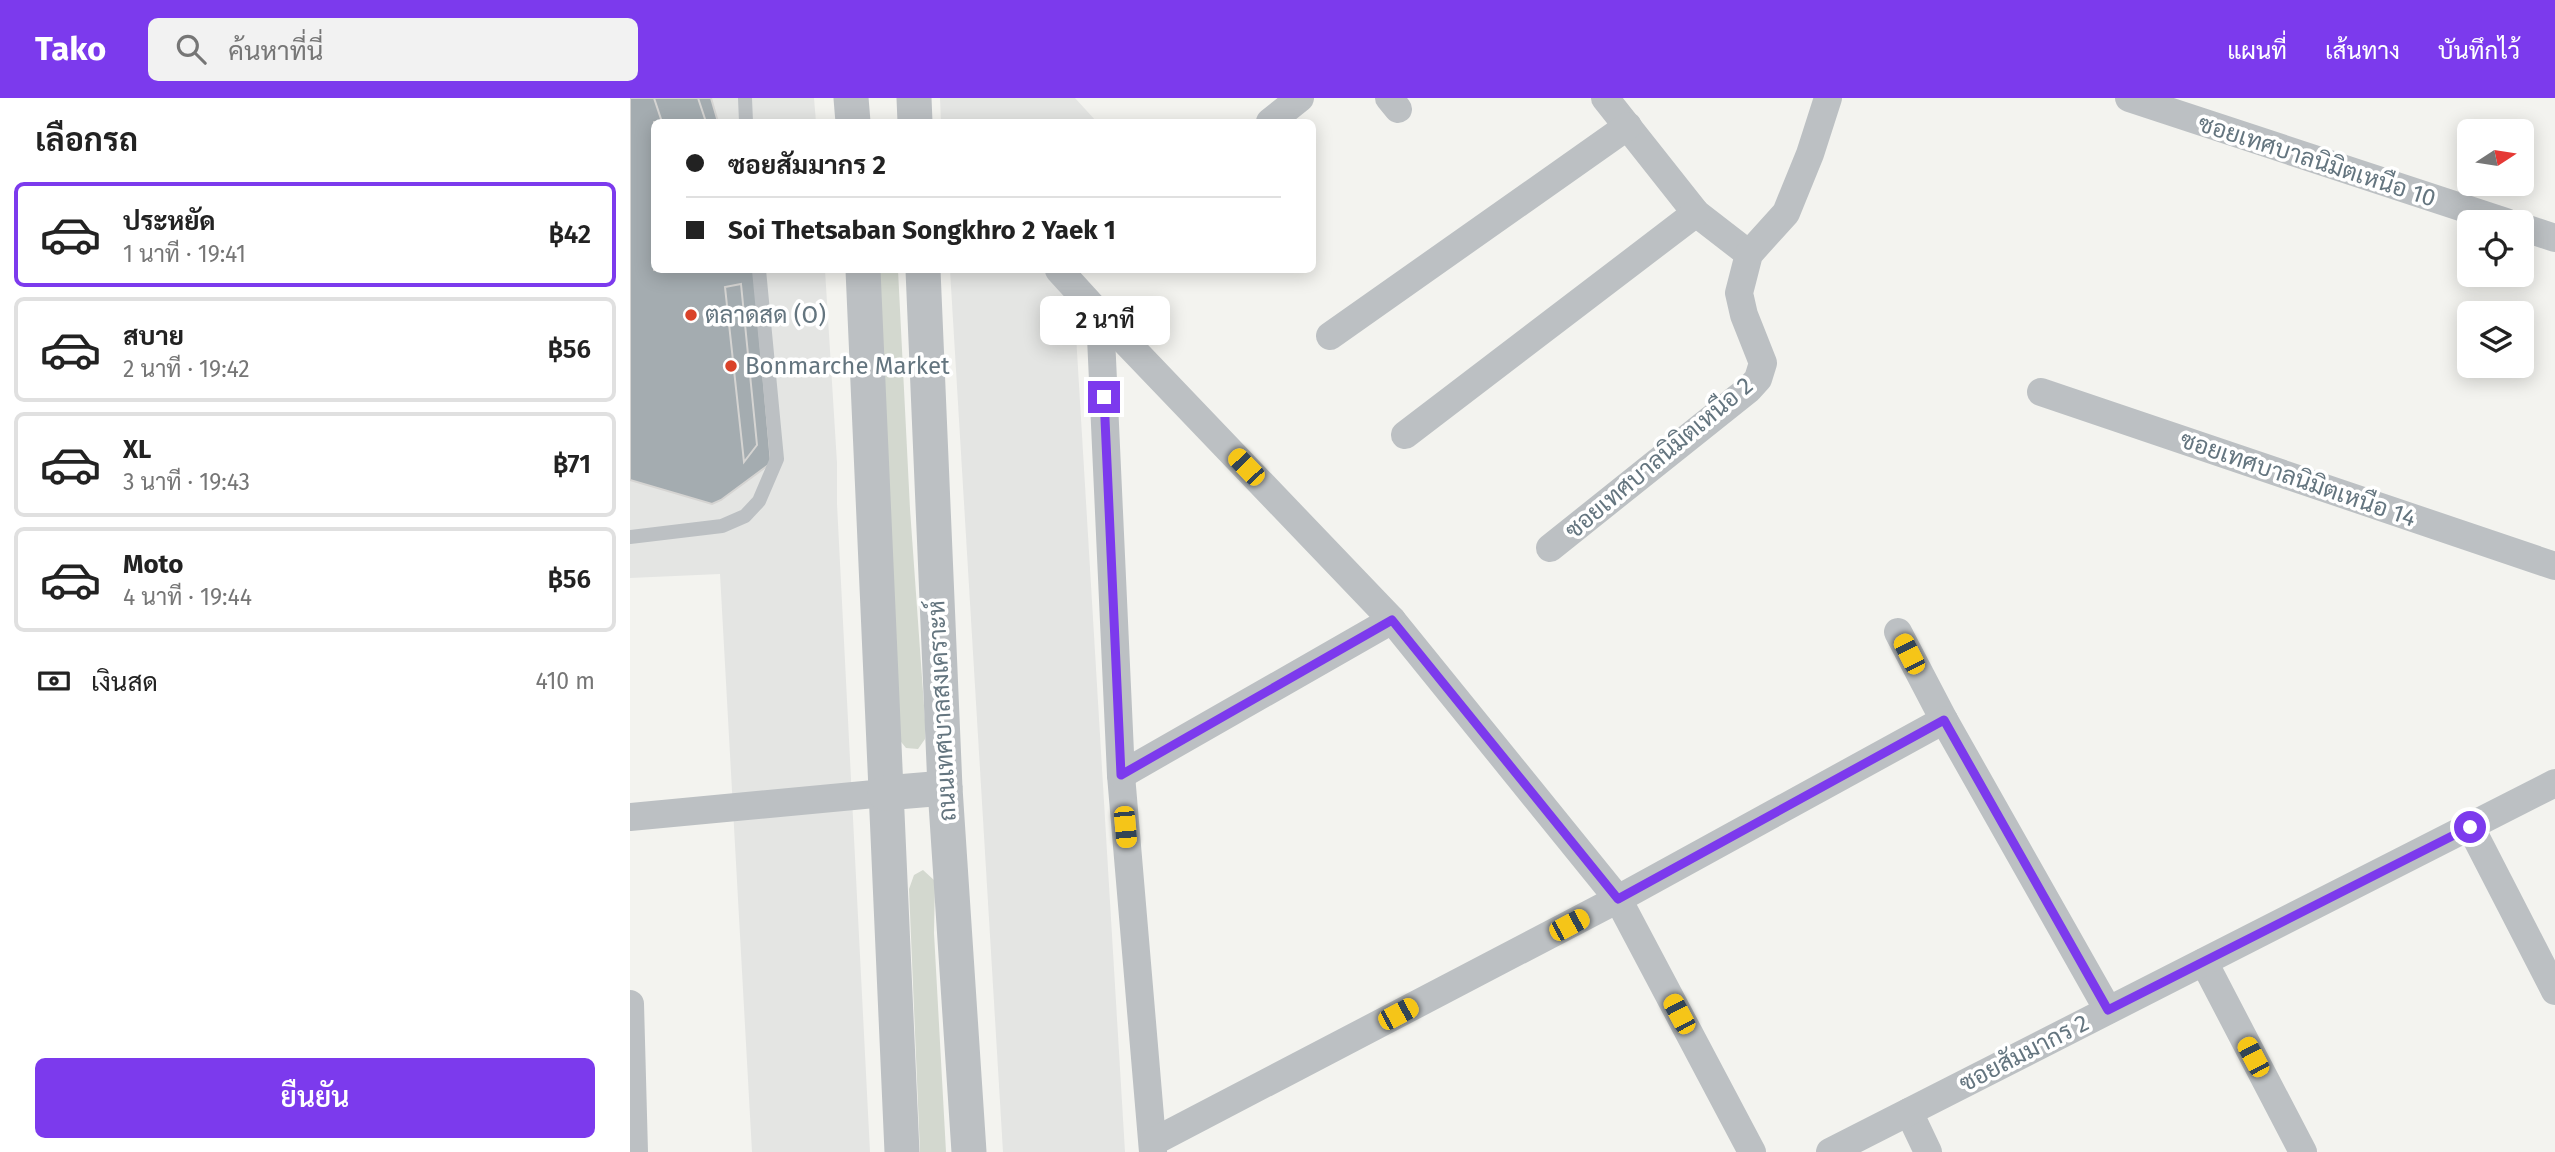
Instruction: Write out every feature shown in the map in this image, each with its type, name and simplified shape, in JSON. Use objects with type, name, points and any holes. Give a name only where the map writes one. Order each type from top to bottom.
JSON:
[{"type":"street","points":[[851,98],[853,119]]},
{"type":"street","points":[[1274,119],[1300,98]]},
{"type":"street","points":[[1605,98],[1696,213],[1749,254]]},
{"type":"street","name":"ซอยเทศบาลนิมิตเหนือ 2","points":[[1550,548],[1758,379],[1763,363],[1738,293],[1749,254],[1786,213],[1810,154],[1828,98]]},
{"type":"street","name":"ซอยเทศบาลนิมิตเหนือ 10","points":[[2129,98],[2160,103],[2471,210]]},
{"type":"street","points":[[1330,335],[1628,126]]},
{"type":"street","points":[[1405,435],[1696,213]]},
{"type":"street","points":[[2534,231],[2555,238]]},
{"type":"street","points":[[863,273],[884,793],[902,1152]]},
{"type":"street","name":"ถนนเทศบาลสงเคราะห์","points":[[923,273],[945,788],[969,1152]]},
{"type":"street","points":[[1062,273],[1392,620],[1618,899],[1752,1152]]},
{"type":"street","points":[[1100,316],[1121,775],[1153,1147],[1618,899],[1944,720]]},
{"type":"street","name":"ซอยเทศบาลนิมิตเหนือ 14","points":[[2041,391],[2555,566]]},
{"type":"street","points":[[1121,775],[1392,620]]},
{"type":"street","points":[[1898,632],[1944,720],[2108,1010]]},
{"type":"street","name":"ซอยสัมมากร 2","points":[[1830,1152],[2555,783]]},
{"type":"street","points":[[630,817],[945,788]]},
{"type":"street","points":[[2470,827],[2555,991]]},
{"type":"street","points":[[2204,962],[2303,1152]]},
{"type":"street","points":[[630,1004],[634,1152]]},
{"type":"street","points":[[1909,1112],[1928,1152]]},
{"type":"lane","points":[[745,98],[746,119]]},
{"type":"lane","points":[[630,537],[722,526],[745,516],[759,501],[777,459],[759,273]]},
{"type":"shaded area","points":[[630,98],[814,98],[816,119],[651,119],[651,273],[825,273],[837,463],[870,1152],[752,1152],[720,574],[630,578]]},
{"type":"shaded area","points":[[940,98],[1075,98],[1094,119],[941,119]]},
{"type":"shaded area","points":[[876,273],[898,273],[910,509],[925,720],[925,739],[918,749],[906,748],[898,738]]},
{"type":"shaded area","points":[[950,273],[1058,273],[1076,335],[1125,1152],[1003,1152]]},
{"type":"shaded area","points":[[923,870],[935,881],[934,933],[946,1152],[920,1152],[909,889],[914,875]]},
{"type":"building","name":"ตลาดสด (O)","points":[[630,98],[711,98],[717,119],[651,119],[651,273],[754,273],[771,463],[712,504],[630,480]]},
{"type":"building","points":[[654,98],[698,98],[705,119],[661,119]]},
{"type":"building","points":[[741,284],[757,445],[744,462],[725,287]]},
{"type":"place","name":"ตลาดสด (O)","points":[[691,315]]},
{"type":"place","name":"Bonmarche Market","points":[[731,366]]},
{"type":"route","points":[[1104,397],[1121,775],[1392,620],[1618,899],[1944,720],[2108,1010],[2470,827]]}]
